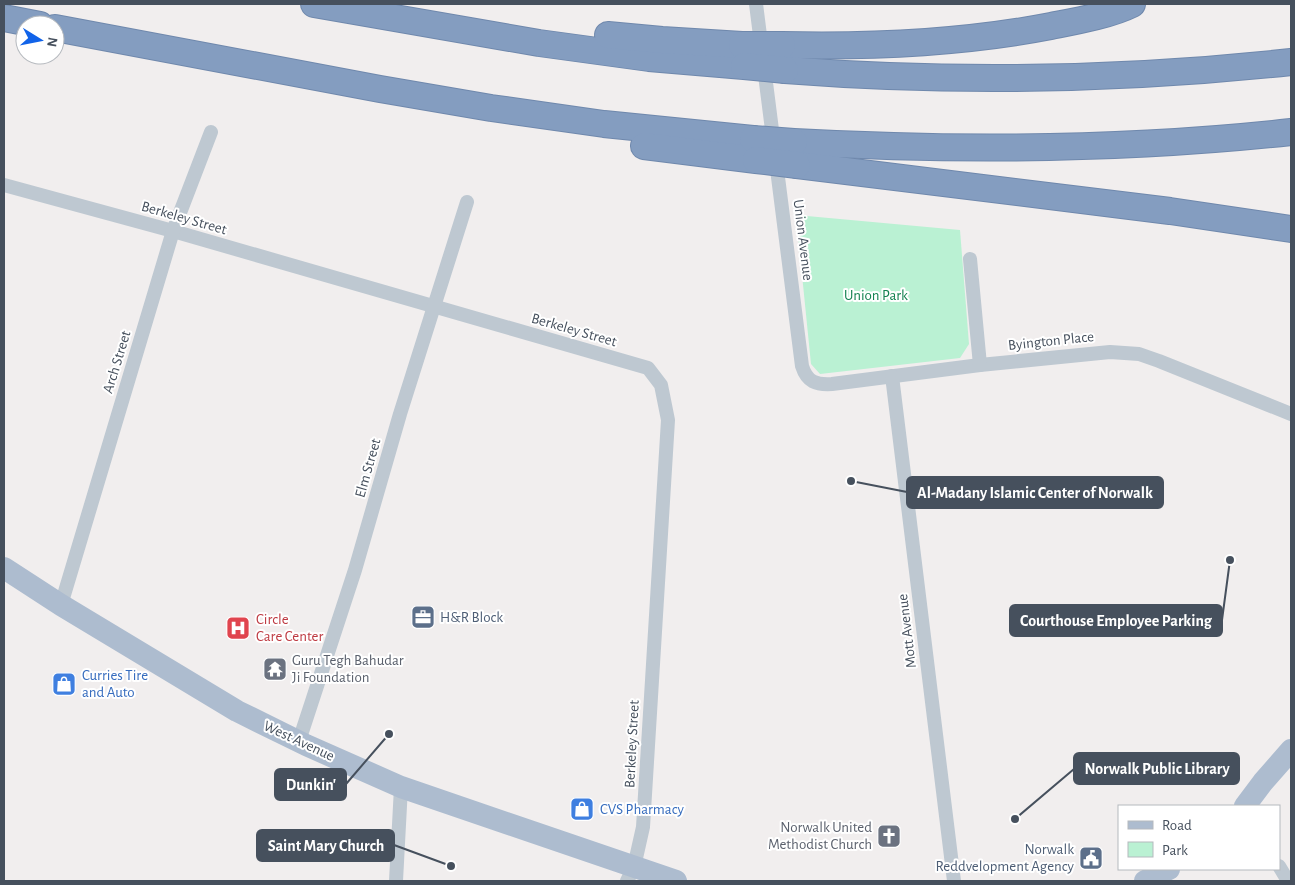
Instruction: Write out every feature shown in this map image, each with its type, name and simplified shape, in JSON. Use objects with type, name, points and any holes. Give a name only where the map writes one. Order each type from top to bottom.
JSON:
[{"type":"highway","points":[[314,4],[496,36],[649,58],[743,56],[783,58],[831,74],[944,78],[1058,77],[1198,70],[1291,62]]},
{"type":"highway","points":[[783,58],[815,46],[963,39],[1032,30],[1087,18],[1131,4]]},
{"type":"highway","points":[[65,30],[380,89],[547,117],[650,130],[754,150],[795,154],[1291,229]]},
{"type":"highway","points":[[795,154],[934,147],[1179,142],[1291,132]]},
{"type":"main road","name":"West Avenue","points":[[4,568],[238,711],[298,741],[401,787],[631,874],[676,881]]},
{"type":"main road","points":[[1246,805],[1291,750]]},
{"type":"main road","points":[[1145,881],[1167,870]]},
{"type":"street","name":"Union Avenue","points":[[756,4],[802,366],[806,377]]},
{"type":"street","name":"Arch Street","points":[[62,605],[173,231],[211,132]]},
{"type":"street","name":"Berkeley Street","points":[[4,185],[173,231],[648,368],[661,385],[668,420],[643,827],[631,874]]},
{"type":"street","name":"Elm Street","points":[[298,741],[355,570],[400,414],[467,202]]},
{"type":"street","points":[[970,259],[980,365]]},
{"type":"street","name":"Byington Place","points":[[806,377],[821,384],[1110,352],[1139,354],[1291,414]]},
{"type":"street","name":"Mott Avenue","points":[[892,376],[954,881]]},
{"type":"street","points":[[396,881],[401,787]]},
{"type":"street","points":[[1280,868],[1288,881]]},
{"type":"green space","name":"Union Park","points":[[796,215],[960,230],[969,344],[960,358],[820,374],[811,364]]},
{"type":"place","name":"Al-Madany Islamic Center of Norwalk","points":[[851,481]]},
{"type":"place","name":"Courthouse Employee Parking","points":[[1230,560]]},
{"type":"place","name":"H&R Block","points":[[423,617]]},
{"type":"place","name":"Circle Care Center","points":[[238,628]]},
{"type":"place","name":"Guru Tegh Bahudar Ji Foundation","points":[[275,669]]},
{"type":"place","name":"Curries Tire and Auto","points":[[64,684]]},
{"type":"place","name":"Dunkin'","points":[[389,734]]},
{"type":"place","name":"CVS Pharmacy","points":[[582,809]]},
{"type":"place","name":"Norwalk Public Library","points":[[1015,819]]},
{"type":"place","name":"Norwalk United Methodist Church","points":[[889,836]]},
{"type":"place","name":"Norwalk Reddvelopment Agency","points":[[1091,858]]},
{"type":"place","name":"Saint Mary Church","points":[[451,866]]}]
